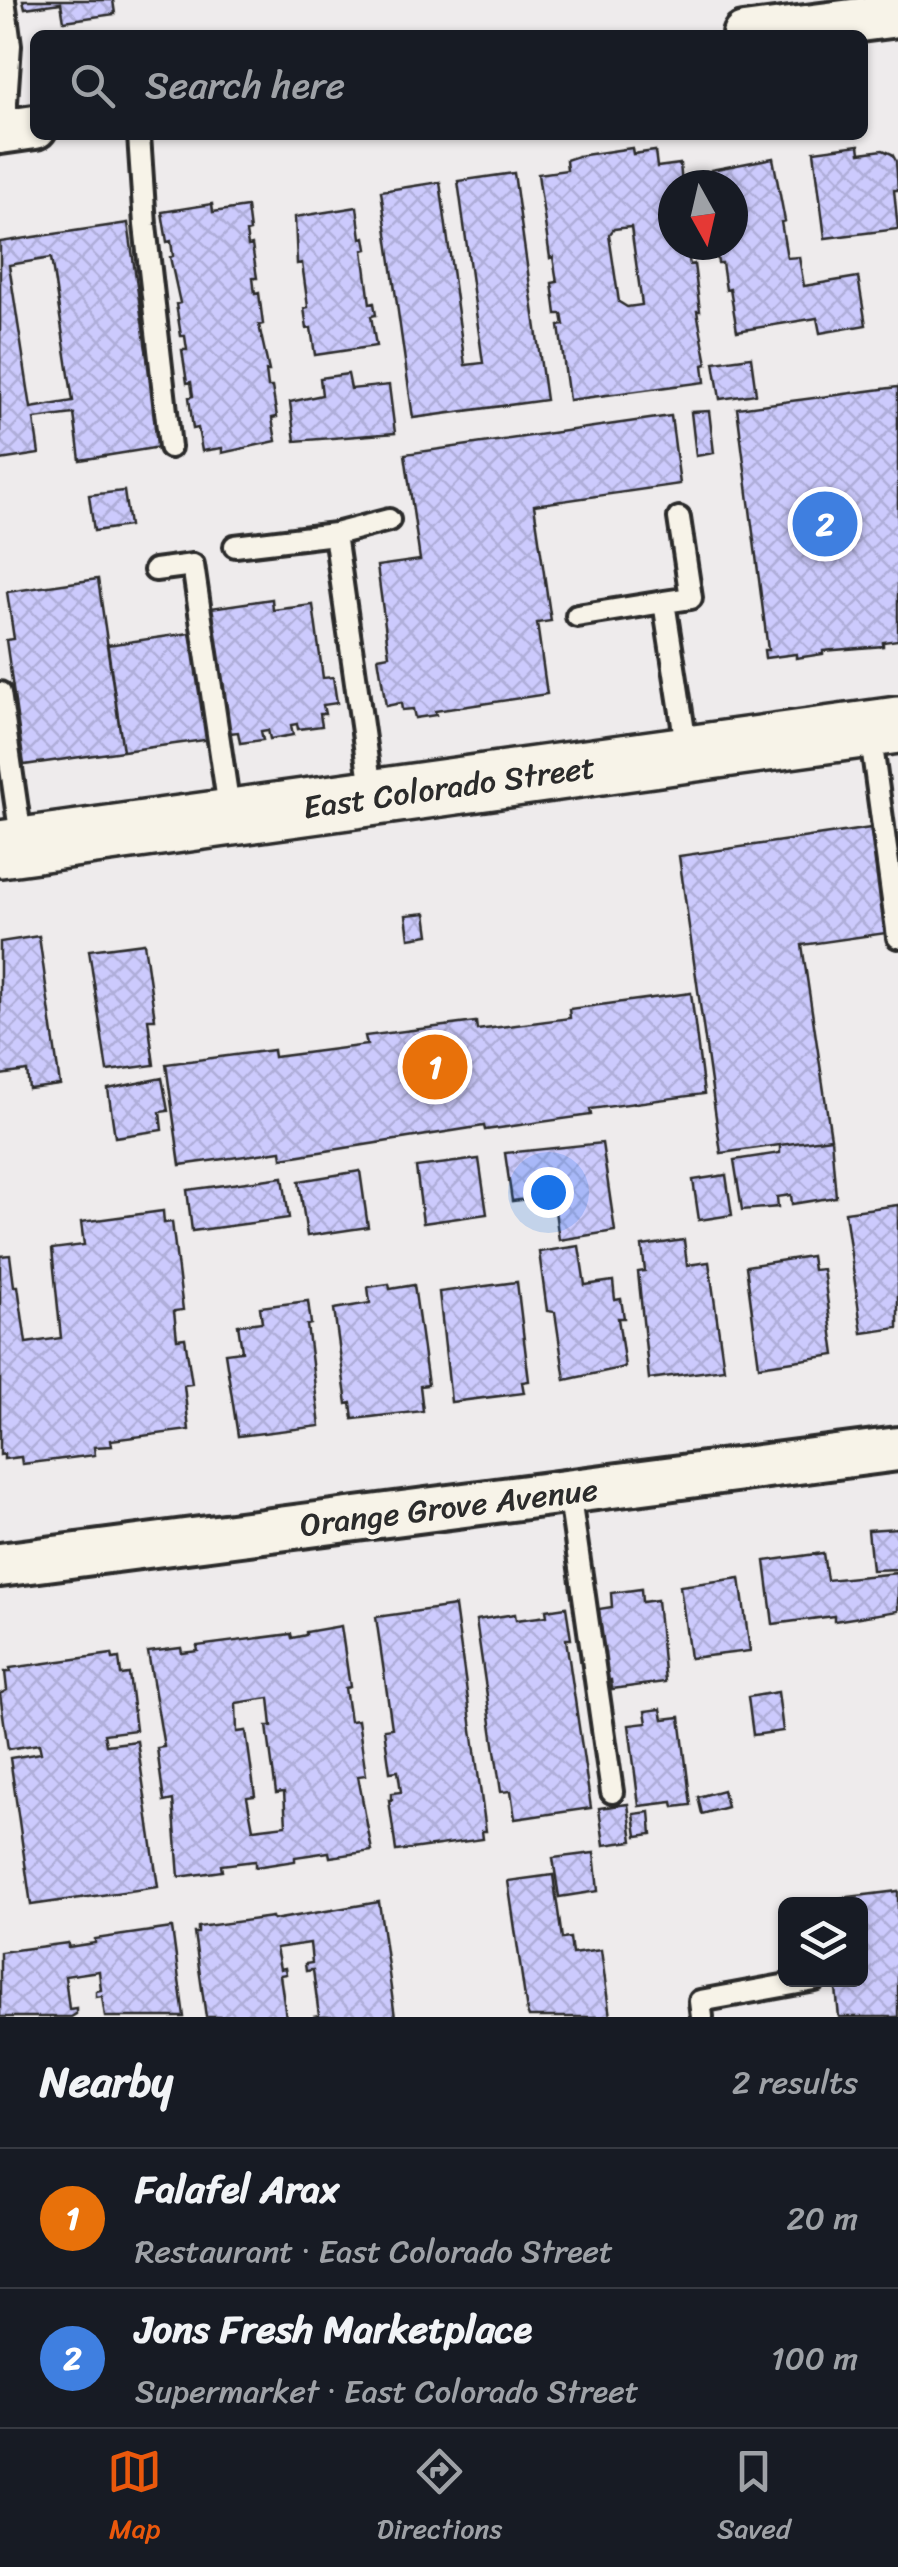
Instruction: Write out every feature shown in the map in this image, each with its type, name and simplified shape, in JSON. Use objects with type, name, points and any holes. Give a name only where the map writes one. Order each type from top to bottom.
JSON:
[{"type":"main road","name":"East Colorado Street","points":[[11,848],[884,726]]},
{"type":"street","points":[[782,30],[898,15]]},
{"type":"street","name":"Orange Grove Avenue","points":[[0,1566],[898,1449]]},
{"type":"lane","points":[[4,0],[13,130]]},
{"type":"lane","points":[[138,140],[170,447]]},
{"type":"lane","points":[[578,616],[690,598],[679,518]]},
{"type":"lane","points":[[235,546],[335,534],[389,520]]},
{"type":"lane","points":[[335,534],[372,798]]},
{"type":"lane","points":[[155,570],[193,564],[231,817]]},
{"type":"lane","points":[[664,602],[688,753]]},
{"type":"lane","points":[[0,693],[11,848]]},
{"type":"lane","points":[[884,726],[898,937]]},
{"type":"lane","points":[[569,1491],[612,1792]]},
{"type":"lane","points":[[702,2017],[700,2001],[778,1987]]},
{"type":"building","points":[[23,0],[113,0],[115,14],[64,21],[61,3],[25,8]]},
{"type":"building","points":[[859,145],[860,153],[883,150],[896,161],[898,229],[825,238],[814,151]]},
{"type":"building","points":[[632,148],[633,154],[655,151],[657,167],[680,164],[681,170],[658,170],[658,260],[689,260],[690,265],[694,264],[697,311],[707,364],[703,365],[705,382],[569,400],[559,326],[564,325],[562,314],[556,314],[552,283],[557,282],[538,174],[567,170],[566,160]],"holes":[[[631,227],[642,305],[627,307],[619,302],[609,235],[614,229]]]},
{"type":"building","points":[[773,158],[785,221],[781,222],[787,258],[799,257],[804,286],[858,277],[866,325],[820,333],[817,318],[737,331],[730,289],[726,290],[722,263],[718,260],[748,260],[748,170],[711,170]]},
{"type":"building","points":[[514,173],[546,400],[413,418],[381,191],[440,182],[465,365],[483,363],[458,181]]},
{"type":"building","points":[[212,204],[213,212],[247,207],[250,231],[246,232],[248,246],[252,245],[255,294],[259,293],[263,324],[259,325],[269,371],[268,387],[272,387],[277,417],[272,418],[276,441],[222,453],[222,448],[202,451],[198,428],[193,429],[189,397],[193,396],[182,350],[187,350],[185,336],[181,336],[171,241],[167,242],[162,212]]},
{"type":"building","points":[[357,207],[361,238],[365,237],[367,249],[363,250],[370,304],[374,303],[376,315],[371,316],[376,346],[315,355],[304,308],[308,307],[302,263],[297,264],[295,217]]},
{"type":"building","points":[[128,223],[160,447],[80,460],[74,414],[34,419],[39,454],[0,460],[0,242]],"holes":[[[51,258],[73,401],[31,408],[9,265]]]},
{"type":"building","points":[[751,357],[756,394],[720,399],[714,362]]},
{"type":"building","points":[[348,374],[351,389],[389,385],[395,433],[295,441],[290,402],[322,395],[320,378]]},
{"type":"building","points":[[898,387],[898,640],[883,642],[883,646],[823,651],[796,658],[796,654],[765,658],[764,650],[768,650],[737,408]]},
{"type":"building","points":[[709,411],[714,453],[696,456],[691,412]]},
{"type":"building","points":[[671,416],[680,484],[534,505],[551,621],[537,623],[547,694],[435,711],[436,715],[415,718],[413,709],[402,710],[401,703],[386,706],[378,657],[389,655],[377,566],[420,560],[405,454]]},
{"type":"building","points":[[124,491],[129,526],[94,531],[89,495]]},
{"type":"building","points":[[98,579],[123,751],[24,765],[6,640],[14,639],[7,592]]},
{"type":"building","points":[[272,599],[273,610],[313,605],[323,678],[333,677],[337,703],[323,705],[322,726],[298,729],[297,724],[291,725],[293,735],[270,739],[268,730],[261,731],[263,740],[240,743],[238,732],[229,733],[211,608]]},
{"type":"building","points":[[197,632],[212,739],[123,751],[107,645]]},
{"type":"building","points":[[871,828],[886,933],[802,945],[831,1138],[721,1153],[679,856]]},
{"type":"building","points":[[426,913],[429,935],[409,938],[406,915]]},
{"type":"building","points":[[39,936],[60,1085],[29,1089],[27,1071],[0,1075],[0,942]]},
{"type":"building","points":[[144,943],[155,1019],[148,1019],[154,1065],[107,1071],[89,950]]},
{"type":"building","points":[[691,993],[704,1094],[590,1109],[591,1115],[485,1130],[484,1126],[282,1158],[281,1151],[180,1165],[166,1064],[273,1050],[274,1057],[367,1045],[365,1036],[476,1022],[477,1030],[570,1018],[569,1009]]},
{"type":"building","points":[[162,1078],[168,1111],[160,1112],[162,1130],[115,1137],[108,1089]]},
{"type":"building","points":[[831,1138],[836,1197],[792,1204],[791,1195],[777,1197],[778,1207],[742,1210],[734,1160],[780,1153],[780,1145]]},
{"type":"building","points":[[602,1143],[615,1231],[559,1240],[553,1196],[512,1201],[505,1153]]},
{"type":"building","points":[[479,1159],[487,1214],[423,1223],[416,1167]]},
{"type":"building","points":[[360,1171],[368,1227],[307,1236],[299,1181]]},
{"type":"building","points":[[726,1175],[732,1215],[699,1220],[693,1180]]},
{"type":"building","points":[[283,1177],[289,1218],[192,1231],[187,1190]]},
{"type":"building","points":[[898,1205],[898,1328],[862,1333],[845,1212]]},
{"type":"building","points":[[163,1211],[164,1223],[172,1222],[183,1310],[174,1311],[177,1339],[185,1338],[192,1384],[184,1385],[189,1430],[111,1440],[112,1446],[94,1447],[95,1455],[22,1464],[21,1457],[4,1459],[4,1454],[0,1455],[0,1256],[10,1255],[26,1343],[61,1338],[52,1249],[84,1245],[81,1222]]},
{"type":"building","points":[[684,1240],[687,1265],[709,1262],[724,1369],[649,1379],[638,1272],[645,1271],[642,1246]]},
{"type":"building","points":[[579,1246],[585,1285],[613,1281],[615,1300],[621,1299],[624,1318],[618,1318],[625,1367],[565,1380],[555,1312],[547,1311],[539,1252]]},
{"type":"building","points":[[811,1256],[813,1270],[823,1269],[835,1355],[759,1366],[746,1266]]},
{"type":"building","points":[[517,1282],[529,1381],[522,1382],[524,1393],[451,1402],[439,1292]]},
{"type":"building","points":[[389,1284],[390,1289],[414,1285],[428,1385],[420,1386],[423,1411],[353,1419],[351,1403],[347,1404],[334,1309],[370,1303],[368,1287]]},
{"type":"building","points":[[308,1301],[311,1324],[307,1325],[320,1426],[238,1436],[225,1353],[242,1351],[238,1325],[262,1322],[260,1307]]},
{"type":"building","points":[[897,1528],[898,1569],[872,1570],[868,1530]]},
{"type":"building","points":[[823,1553],[827,1580],[898,1573],[898,1611],[834,1621],[834,1616],[773,1624],[765,1561]]},
{"type":"building","points":[[740,1578],[750,1651],[690,1658],[680,1586]]},
{"type":"building","points":[[641,1589],[642,1602],[657,1600],[665,1682],[612,1689],[611,1680],[602,1681],[596,1637],[602,1637],[599,1609],[612,1607],[611,1593]]},
{"type":"building","points":[[455,1606],[486,1831],[482,1831],[483,1839],[396,1851],[389,1800],[392,1793],[401,1792],[398,1771],[390,1772],[384,1729],[392,1728],[376,1617]]},
{"type":"building","points":[[566,1607],[571,1639],[566,1639],[591,1808],[515,1819],[511,1791],[501,1792],[476,1620],[515,1614],[516,1620],[547,1616],[546,1610]]},
{"type":"building","points":[[341,1626],[350,1687],[345,1688],[350,1721],[358,1720],[366,1775],[358,1776],[372,1851],[330,1857],[329,1852],[255,1867],[255,1861],[221,1865],[222,1871],[179,1877],[173,1800],[164,1802],[157,1748],[164,1747],[148,1652],[181,1648],[182,1653],[198,1651],[197,1646],[291,1634],[292,1638]],"holes":[[[269,1698],[272,1726],[267,1726],[276,1793],[284,1792],[286,1825],[253,1829],[247,1797],[255,1796],[246,1731],[237,1732],[236,1703]]]},
{"type":"building","points":[[112,1654],[113,1659],[119,1658],[121,1675],[129,1674],[136,1730],[104,1734],[106,1745],[137,1741],[158,1887],[31,1905],[10,1758],[41,1753],[39,1744],[8,1749],[0,1694],[7,1690],[5,1672],[11,1672],[10,1668]]},
{"type":"building","points":[[778,1692],[783,1731],[753,1735],[748,1697]]},
{"type":"building","points":[[661,1709],[663,1719],[680,1717],[691,1805],[674,1807],[673,1802],[639,1806],[629,1725],[647,1723],[645,1711]]},
{"type":"building","points":[[723,1790],[727,1807],[702,1814],[698,1797]]},
{"type":"building","points":[[628,1804],[633,1841],[604,1845],[599,1808]]},
{"type":"building","points":[[650,1812],[652,1834],[637,1836],[634,1814]]},
{"type":"building","points":[[594,1853],[598,1891],[559,1897],[553,1858]]},
{"type":"building","points":[[553,1875],[562,1939],[570,1938],[572,1954],[601,1950],[610,2017],[529,2017],[508,1881]]},
{"type":"building","points":[[898,1891],[898,2017],[839,2017],[836,1987],[868,1987],[868,1897],[849,1897]]},
{"type":"building","points":[[379,1902],[395,2017],[313,2017],[319,2016],[313,1970],[306,1971],[305,1964],[312,1963],[310,1943],[276,1948],[280,1969],[285,1968],[286,1974],[280,1975],[286,2017],[206,2017],[194,1933],[198,1933],[198,1927],[272,1917],[273,1920]]},
{"type":"building","points":[[172,1928],[184,2017],[105,2017],[102,1996],[96,1997],[96,1991],[101,1990],[99,1971],[65,1976],[69,2009],[76,2008],[71,2017],[0,2017],[0,1952],[68,1943],[68,1947],[95,1943],[95,1939]]},
{"type":"place","name":"Jons Fresh Marketplace","points":[[825,524]]},
{"type":"place","name":"Falafel Arax","points":[[435,1067]]}]
